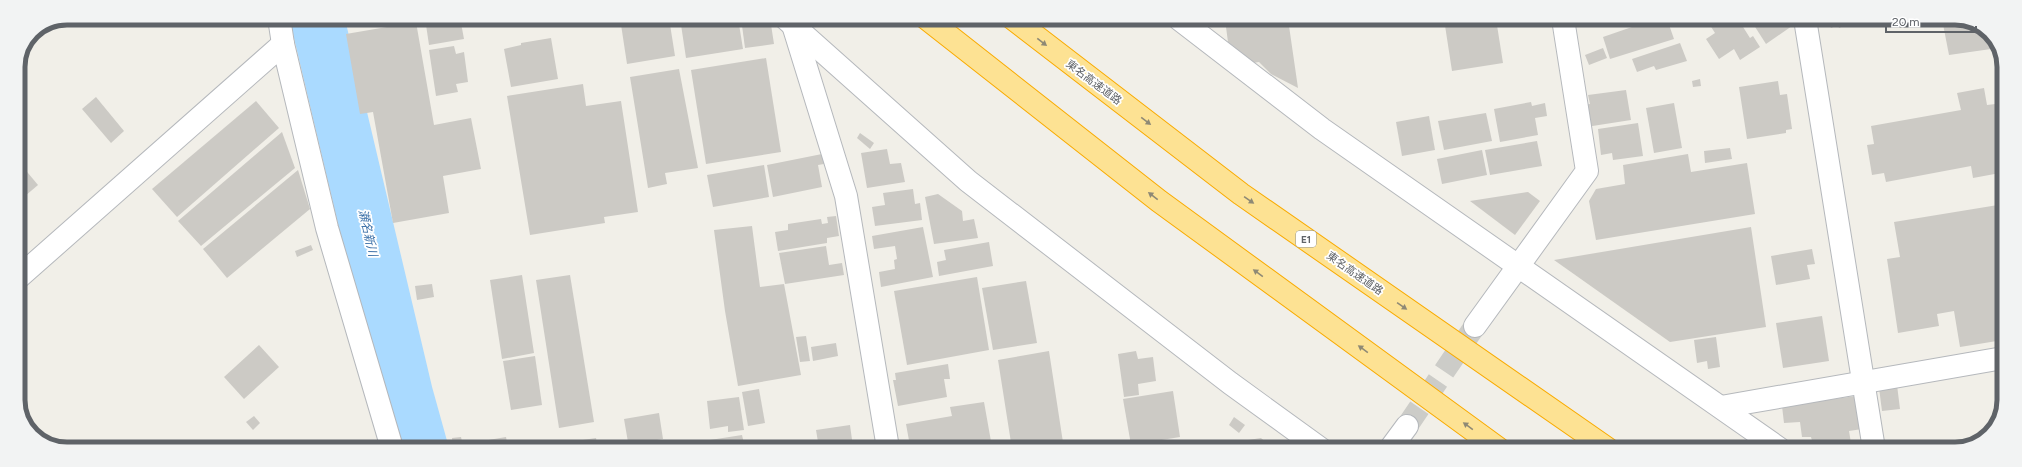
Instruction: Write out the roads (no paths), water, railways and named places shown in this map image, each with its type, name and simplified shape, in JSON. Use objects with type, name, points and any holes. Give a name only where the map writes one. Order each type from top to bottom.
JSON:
[{"type":"highway","points":[[935,25],[1159,201],[1490,442]]},
{"type":"highway","name":"東名高速道路","points":[[1021,25],[1242,194],[1598,442]]},
{"type":"street","points":[[280,25],[283,44],[327,228],[390,442]]},
{"type":"street","points":[[790,25],[846,196],[887,442]]},
{"type":"street","points":[[793,25],[968,181],[1230,384],[1311,442]]},
{"type":"street","points":[[1187,25],[1322,129],[1770,442]]},
{"type":"street","points":[[1476,326],[1586,171],[1565,25]]},
{"type":"street","points":[[1806,25],[1873,442]]},
{"type":"street","points":[[25,272],[283,44]]},
{"type":"street","points":[[1721,407],[1997,359]]},
{"type":"street","points":[[1395,442],[1407,426]]},
{"type":"waterway","name":"瀬名新川","points":[[319,25],[406,394],[419,442]]},
{"type":"tunnel","points":[[1407,426],[1475,326]]}]
